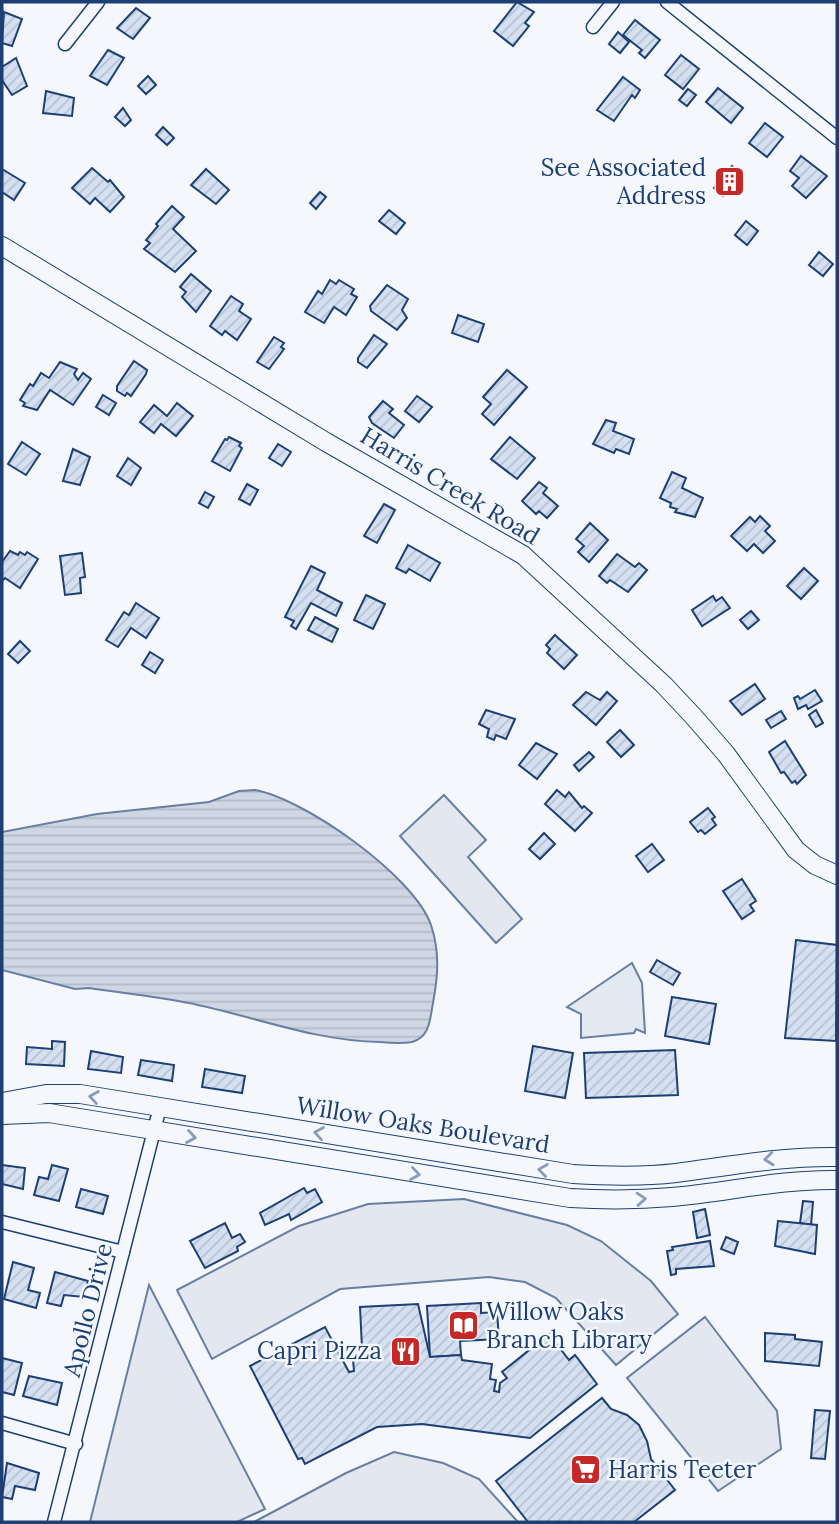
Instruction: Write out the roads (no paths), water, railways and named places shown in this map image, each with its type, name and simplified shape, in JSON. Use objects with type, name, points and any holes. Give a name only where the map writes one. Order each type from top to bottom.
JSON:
[{"type":"street","points":[[65,44],[98,2]]},
{"type":"street","points":[[593,27],[613,2]]},
{"type":"street","points":[[667,2],[837,138]]},
{"type":"street","name":"Harris Creek Road","points":[[2,246],[326,442],[523,555],[664,685],[694,717],[726,754],[796,850],[815,865],[837,875]]},
{"type":"street","name":"Willow Oaks Boulevard","points":[[2,1102],[46,1094],[80,1094],[573,1174],[620,1176],[674,1173],[761,1160],[837,1157]]},
{"type":"street","name":"Apollo Drive","points":[[54,1522],[160,1107]]},
{"type":"street","name":"Willow Oaks Boulevard","points":[[2,1115],[49,1114],[570,1198],[621,1201],[674,1197],[787,1180],[837,1181]]},
{"type":"street","points":[[2,1222],[123,1252]]},
{"type":"street","points":[[2,1423],[76,1444]]},
{"type":"place","name":"See Associated Address","points":[[729,182]]},
{"type":"place","name":"Willow Oaks Branch Library","points":[[463,1326]]},
{"type":"place","name":"Capri Pizza","points":[[405,1351]]},
{"type":"place","name":"Harris Teeter","points":[[585,1470]]}]
